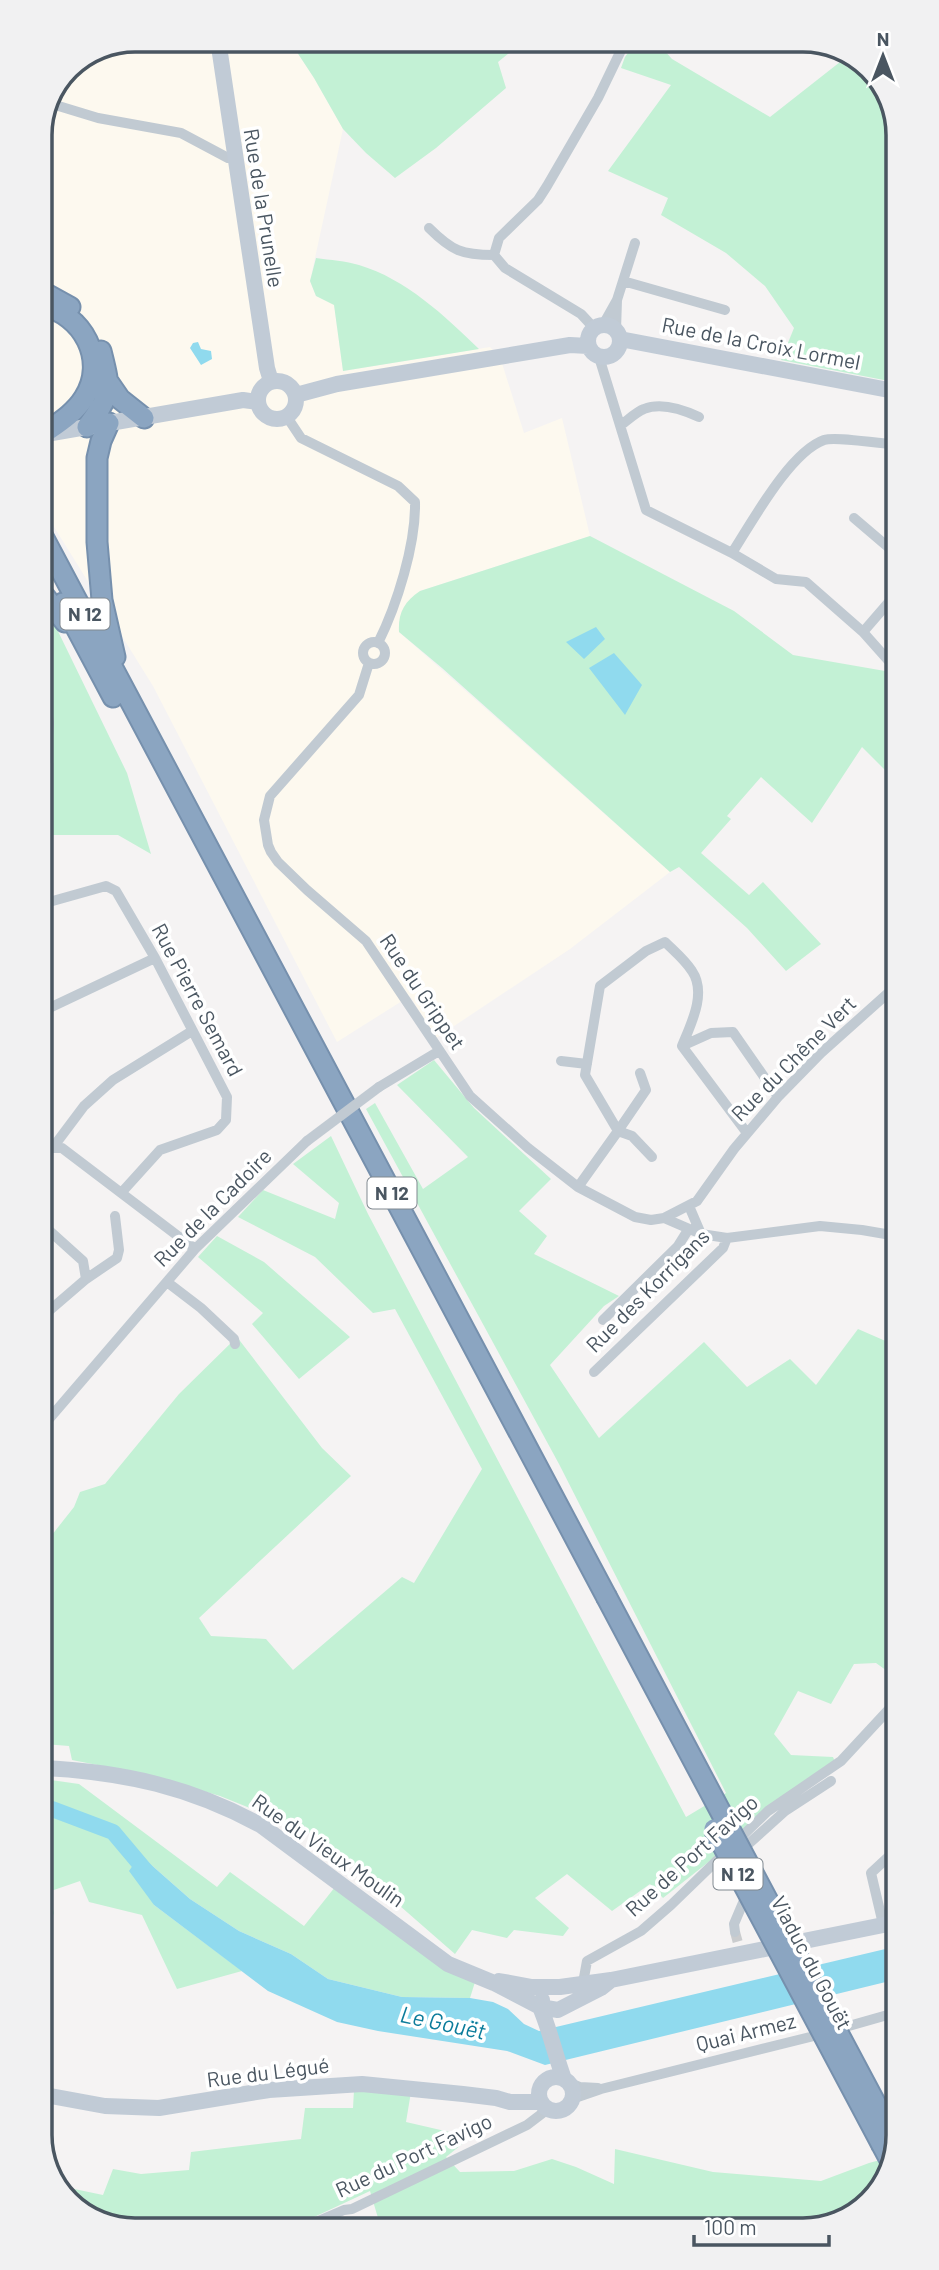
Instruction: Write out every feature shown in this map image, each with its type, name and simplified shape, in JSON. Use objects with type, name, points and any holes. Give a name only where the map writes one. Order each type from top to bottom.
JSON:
[{"type":"highway","points":[[53,296],[85,320],[99,346],[109,383],[120,399],[144,418]]},
{"type":"highway","points":[[53,309],[78,324],[91,347],[93,369],[88,390],[77,408],[53,426]]},
{"type":"highway","points":[[87,427],[103,405],[109,383]]},
{"type":"highway","points":[[110,423],[101,441],[97,458],[97,542],[114,684]]},
{"type":"highway","name":"N 12","points":[[53,557],[137,728],[600,1599]]},
{"type":"highway","name":"N 12","points":[[53,581],[114,684]]},
{"type":"highway","points":[[53,607],[67,625],[87,662],[114,684]]},
{"type":"highway","name":"Viaduc du Gouët","points":[[600,1599],[886,2125]]},
{"type":"highway","name":"Viaduc du Gouët","points":[[600,1599],[885,2150]]},
{"type":"street","name":"Rue de la Prunelle","points":[[220,53],[271,381]]},
{"type":"street","points":[[494,254],[499,237],[538,200],[547,186],[598,98],[620,53]]},
{"type":"street","points":[[58,106],[98,118],[181,133],[228,158],[234,157]]},
{"type":"street","points":[[429,228],[446,244],[475,256],[494,254]]},
{"type":"street","points":[[296,395],[337,384],[570,345],[610,356],[614,354],[608,331],[635,243]]},
{"type":"street","points":[[494,254],[505,268],[608,331]]},
{"type":"street","points":[[623,281],[725,310]]},
{"type":"street","points":[[608,331],[588,336],[621,425],[646,510],[732,553],[776,579],[806,582],[863,632],[886,658]]},
{"type":"street","name":"Rue de la Croix Lormel","points":[[608,331],[886,389]]},
{"type":"street","points":[[271,381],[289,384],[296,395],[295,407],[289,421],[263,414],[258,402],[261,389],[271,381]]},
{"type":"street","points":[[53,432],[243,400],[258,402]]},
{"type":"street","points":[[621,425],[645,408],[662,407],[685,411],[699,417]]},
{"type":"street","name":"Rue du Grippet","points":[[289,421],[301,438],[398,486],[415,502],[416,527],[390,620],[378,643],[384,650],[383,659],[375,664],[369,663],[359,695],[270,796],[264,820],[268,845],[278,862],[366,941],[470,1096],[528,1148],[599,1200],[635,1217],[651,1220],[664,1218],[688,1230],[727,1238],[820,1226],[886,1234]]},
{"type":"street","points":[[732,553],[777,484],[805,451],[826,439],[886,443]]},
{"type":"street","points":[[854,517],[886,545]]},
{"type":"street","points":[[863,632],[886,605]]},
{"type":"street","name":"Rue Pierre Semard","points":[[53,901],[106,886],[116,891],[155,958],[227,1097],[226,1120],[217,1130],[160,1150],[122,1192]]},
{"type":"street","points":[[652,1157],[632,1136],[618,1131],[585,1076],[600,986],[646,951],[665,942],[693,972],[699,989],[692,1020],[682,1046]]},
{"type":"street","points":[[53,1006],[155,958]]},
{"type":"street","name":"Rue du Chêne Vert","points":[[664,1218],[697,1201],[747,1133],[778,1097],[886,995]]},
{"type":"street","points":[[52,1143],[84,1105],[113,1080],[192,1031]]},
{"type":"street","points":[[682,1046],[711,1033],[733,1032],[778,1097]]},
{"type":"street","points":[[682,1046],[747,1133]]},
{"type":"street","name":"Rue de la Cadoire","points":[[52,1415],[195,1249],[307,1141],[379,1087],[439,1051]]},
{"type":"street","points":[[561,1060],[587,1064]]},
{"type":"street","points":[[579,1187],[646,1090],[640,1073]]},
{"type":"street","points":[[52,1147],[62,1148],[195,1249]]},
{"type":"street","points":[[689,1206],[701,1234]]},
{"type":"street","points":[[52,1308],[86,1279],[117,1258],[119,1250],[115,1216]]},
{"type":"street","points":[[603,1320],[678,1246],[688,1230]]},
{"type":"street","points":[[52,1234],[83,1261],[86,1279]]},
{"type":"street","name":"Rue des Korrigans","points":[[594,1371],[723,1248],[727,1238]]},
{"type":"street","points":[[167,1282],[201,1308],[234,1339],[235,1344]]},
{"type":"street","name":"Rue de Port Favigo","points":[[583,1983],[587,1961],[642,1931],[768,1811],[841,1761],[886,1712]]},
{"type":"street","name":"Rue du Vieux Moulin","points":[[52,1769],[136,1777],[169,1786],[233,1810],[262,1826],[448,1964],[549,2008]]},
{"type":"street","points":[[738,1943],[734,1924],[748,1890],[745,1847],[785,1811],[831,1781]]},
{"type":"street","points":[[886,1859],[871,1873],[886,1910]]},
{"type":"street","points":[[549,2008],[601,1988],[611,1980],[738,1943],[886,1924]]},
{"type":"street","name":"Rue du Vieux Moulin","points":[[494,1983],[500,1981],[533,1987],[553,1987],[611,1980]]},
{"type":"street","points":[[543,2095],[563,2110],[572,2099],[572,2090],[556,2061],[548,2027],[553,1987]]},
{"type":"street","name":"Quai Armez","points":[[572,2099],[601,2089],[886,2015]]},
{"type":"street","points":[[543,2095],[556,2061]]},
{"type":"street","points":[[543,2095],[554,2077],[566,2081]]},
{"type":"street","name":"Quai Armez","points":[[566,2081],[580,2087],[601,2089]]},
{"type":"street","name":"Rue du Légué","points":[[52,2096],[136,2109],[182,2106],[287,2088],[362,2084],[496,2098],[543,2095]]},
{"type":"street","name":"Rue du Port Favigo","points":[[327,2217],[352,2209],[527,2125],[543,2095]]},
{"type":"shaded area","points":[[298,53],[343,129],[310,281],[316,296],[334,304],[343,371],[490,347],[500,357],[524,433],[562,418],[590,536],[420,591],[399,632],[670,872],[570,949],[436,1038],[410,996],[337,1042],[153,686],[53,525],[55,114],[61,99],[81,73],[104,59],[120,54]]},
{"type":"green space","points":[[298,53],[509,53],[498,62],[506,88],[436,148],[395,178],[343,129]]},
{"type":"green space","points":[[628,53],[667,53],[672,59],[770,117],[840,62],[848,67],[848,91],[873,91],[882,109],[886,125],[886,380],[781,360],[794,328],[765,286],[726,253],[661,215],[668,198],[608,171],[671,85],[621,68]]},
{"type":"green space","points":[[316,258],[359,265],[393,279],[424,300],[479,349],[343,371],[334,305],[316,296],[310,281]]},
{"type":"green space","points":[[590,536],[734,611],[793,655],[886,672],[886,771],[862,747],[812,823],[761,777],[727,816],[731,819],[701,853],[749,895],[763,882],[821,944],[786,971],[747,928],[679,867],[670,872],[399,632],[403,608],[420,591]]},
{"type":"green space","points":[[53,621],[127,773],[151,854],[118,835],[53,835]]},
{"type":"green space","points":[[434,1060],[474,1108],[551,1179],[519,1211],[547,1236],[534,1254],[619,1296],[604,1306],[550,1365],[599,1438],[704,1342],[747,1387],[790,1359],[816,1385],[858,1329],[886,1341],[886,1670],[876,1663],[854,1664],[831,1704],[798,1691],[774,1734],[791,1755],[833,1757],[835,1762],[663,1898],[650,1884],[612,1911],[567,1874],[535,1898],[569,1928],[563,1936],[514,1930],[507,1938],[472,1930],[455,1954],[321,1837],[220,1796],[148,1775],[72,1760],[69,1746],[52,1745],[52,1534],[74,1507],[80,1492],[105,1484],[179,1394],[237,1337],[322,1448],[351,1476],[199,1618],[211,1636],[266,1639],[293,1670],[402,1577],[414,1583],[482,1469],[395,1309],[373,1313],[315,1257],[238,1217],[263,1190],[335,1219],[339,1203],[293,1164],[331,1136],[368,1214],[686,1817],[726,1793],[559,1464],[366,1109],[375,1103],[423,1189],[468,1157],[397,1085]]},
{"type":"green space","points":[[217,1236],[264,1262],[350,1337],[299,1379],[252,1324],[263,1313],[198,1257]]},
{"type":"green space","points":[[52,1780],[79,1784],[217,1887],[230,1872],[304,1926],[335,1887],[475,1982],[470,1998],[402,1997],[328,1979],[291,1954],[239,1931],[190,1899],[140,1855],[154,1905],[242,1971],[177,1989],[142,1915],[89,1902],[80,1881],[52,1891]]},
{"type":"green space","points":[[354,2090],[411,2092],[406,2122],[471,2137],[446,2157],[460,2172],[514,2171],[552,2159],[614,2184],[615,2149],[713,2172],[821,2181],[883,2159],[872,2180],[854,2200],[830,2213],[803,2218],[378,2217],[370,2191],[314,2217],[130,2217],[109,2213],[94,2206],[73,2189],[103,2195],[113,2169],[141,2174],[189,2170],[191,2152],[301,2139],[305,2108],[353,2108]]},
{"type":"water","points":[[198,342],[201,349],[211,351],[212,359],[201,365],[190,348],[193,343]]},
{"type":"water","points":[[596,627],[605,639],[584,659],[566,642]]},
{"type":"water","points":[[614,653],[642,685],[625,715],[589,668]]},
{"type":"water","points":[[140,1855],[190,1899],[239,1931],[291,1954],[328,1979],[402,1997],[470,1998],[493,2002],[539,2031],[886,1949],[886,1982],[545,2065],[507,2051],[337,2022],[268,1991],[154,1905],[129,1871]]},
{"type":"waterway","name":"Le Gouët","points":[[52,1809],[113,1832],[150,1876]]},
{"type":"tunnel","points":[[735,1932],[738,1943]]}]
